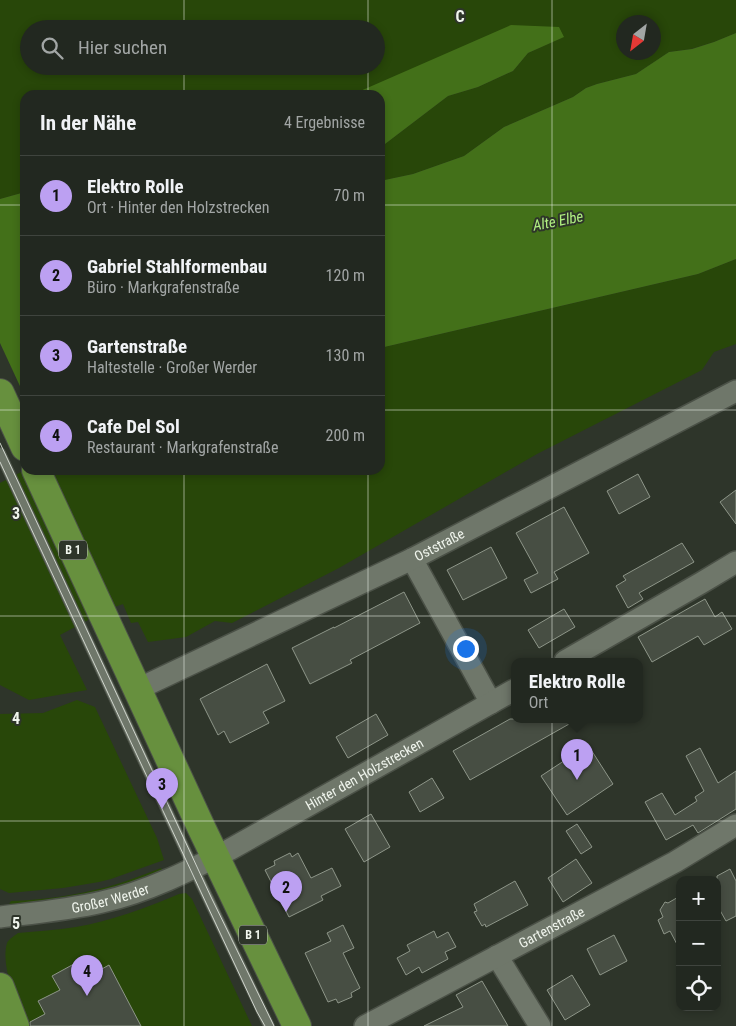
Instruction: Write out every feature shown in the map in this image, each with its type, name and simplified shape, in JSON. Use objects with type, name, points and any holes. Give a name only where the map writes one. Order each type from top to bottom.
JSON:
[{"type":"main road","points":[[0,393],[20,436]]},
{"type":"main road","name":"B 1","points":[[38,475],[100,636],[138,689],[205,863],[297,1026]]},
{"type":"main road","points":[[0,987],[15,1026]]},
{"type":"street","name":"Oststraße","points":[[138,689],[412,559],[736,391]]},
{"type":"street","points":[[412,559],[491,703]]},
{"type":"street","points":[[570,658],[736,562]]},
{"type":"street","name":"Hinter den Holzstrecken","points":[[205,863],[511,692]]},
{"type":"street","name":"Gartenstraße","points":[[365,1026],[675,862],[736,825]]},
{"type":"street","name":"Großer Werder","points":[[0,917],[56,911],[112,900],[205,863]]},
{"type":"street","points":[[497,956],[540,1026]]},
{"type":"lane","points":[[0,453],[100,636],[205,863],[269,1026]]},
{"type":"shaded area","points":[[0,0],[736,0],[736,33],[691,49],[669,52],[661,57],[661,15],[616,15],[616,60],[657,60],[636,74],[586,88],[573,97],[504,127],[464,156],[413,174],[385,180],[385,144],[448,96],[478,87],[513,71],[528,53],[563,37],[367,90],[20,90],[20,193],[0,199]]},
{"type":"shaded area","points":[[736,259],[736,344],[714,352],[702,370],[537,454],[339,568],[232,623],[215,621],[186,637],[148,642],[138,622],[131,623],[123,604],[109,609],[60,635],[87,690],[29,700],[0,685],[0,481],[20,472],[20,475],[385,475],[385,347],[698,274]]},
{"type":"shaded area","points":[[77,700],[95,707],[157,838],[164,860],[99,882],[63,888],[9,893],[0,889],[0,714],[43,713]]},
{"type":"shaded area","points":[[161,868],[164,873],[100,894],[8,906],[11,901],[60,897],[107,887]]},
{"type":"shaded area","points":[[186,893],[192,899],[252,1026],[27,1026],[11,985],[6,963],[7,943],[12,938],[18,933],[69,928],[115,918]]},
{"type":"water","points":[[511,25],[559,27],[564,37],[528,53],[513,71],[478,87],[448,96],[385,144],[385,90],[363,90]]},
{"type":"water","name":"Alte Elbe","points":[[736,33],[736,259],[698,274],[385,347],[385,180],[413,174],[464,156],[504,127],[573,97],[586,88],[636,74],[657,60],[661,60],[661,57],[669,52],[692,49]]},
{"type":"water","points":[[20,193],[20,470],[0,481],[0,199]]},
{"type":"pier","points":[[0,343],[20,386],[20,473],[0,483]]},
{"type":"building","points":[[638,474],[650,497],[619,514],[607,491]]},
{"type":"building","points":[[736,490],[736,524],[720,502]]},
{"type":"building","points":[[564,507],[589,553],[554,572],[558,579],[531,593],[524,580],[538,573],[516,533]]},
{"type":"building","points":[[682,543],[694,562],[639,593],[643,599],[628,608],[616,586],[626,580],[623,576]]},
{"type":"building","points":[[491,547],[507,578],[463,600],[447,570]]},
{"type":"building","points":[[404,592],[420,623],[350,660],[352,663],[310,684],[292,648]]},
{"type":"building","points":[[705,599],[715,617],[722,612],[732,629],[704,645],[698,636],[652,662],[638,637]]},
{"type":"building","points":[[564,609],[575,627],[539,648],[528,630]]},
{"type":"building","points":[[267,664],[285,701],[263,712],[269,723],[230,743],[224,731],[218,735],[200,699]]},
{"type":"building","points":[[376,714],[388,735],[348,758],[336,737]]},
{"type":"building","points":[[510,719],[511,723],[571,723],[470,780],[453,751]]},
{"type":"building","points":[[588,745],[613,784],[567,815],[541,776]]},
{"type":"building","points":[[700,748],[718,783],[736,771],[736,809],[698,833],[693,825],[666,840],[645,802],[662,793],[675,815],[697,801],[695,797],[704,791],[686,756]]},
{"type":"building","points":[[432,778],[444,798],[420,812],[409,792]]},
{"type":"building","points":[[371,814],[390,847],[364,862],[345,829]]},
{"type":"building","points":[[577,824],[592,847],[581,854],[566,831]]},
{"type":"building","points":[[290,853],[292,857],[298,853],[311,878],[332,868],[341,886],[321,896],[323,900],[289,917],[265,870],[275,865],[274,861]]},
{"type":"building","points":[[576,859],[592,883],[563,902],[548,878]]},
{"type":"building","points":[[730,869],[736,881],[736,916],[726,921],[721,912],[721,876],[717,876]]},
{"type":"building","points":[[515,881],[528,905],[486,927],[485,924],[482,926],[474,912],[477,911],[474,904]]},
{"type":"building","points":[[676,898],[676,942],[670,931],[664,934],[658,920],[663,917],[660,910],[665,902],[668,903]]},
{"type":"building","points":[[343,925],[354,948],[343,953],[360,988],[351,993],[352,997],[338,1003],[336,999],[328,1002],[305,953],[331,941],[327,933]]},
{"type":"building","points":[[434,931],[437,938],[448,932],[456,947],[445,952],[448,959],[422,973],[419,967],[406,975],[397,958],[410,951],[407,945]]},
{"type":"building","points":[[614,935],[627,961],[600,975],[587,949]]},
{"type":"building","points":[[83,959],[91,975],[109,965],[141,1026],[30,1026],[30,1022],[45,1014],[38,1001],[60,990],[52,976]]},
{"type":"building","points":[[572,975],[590,1005],[565,1020],[547,990]]},
{"type":"building","points":[[482,981],[508,1026],[424,1026],[463,1007],[456,995]]},
{"type":"tram line","points":[[0,443],[211,897],[274,1026]]},
{"type":"tram line","points":[[0,462],[265,1026]]},
{"type":"place","name":"Elektro Rolle","points":[[577,780]]},
{"type":"place","name":"Gartenstraße","points":[[162,809]]},
{"type":"place","name":"Gabriel Stahlformenbau","points":[[286,912]]},
{"type":"place","name":"Cafe Del Sol","points":[[87,996]]}]
